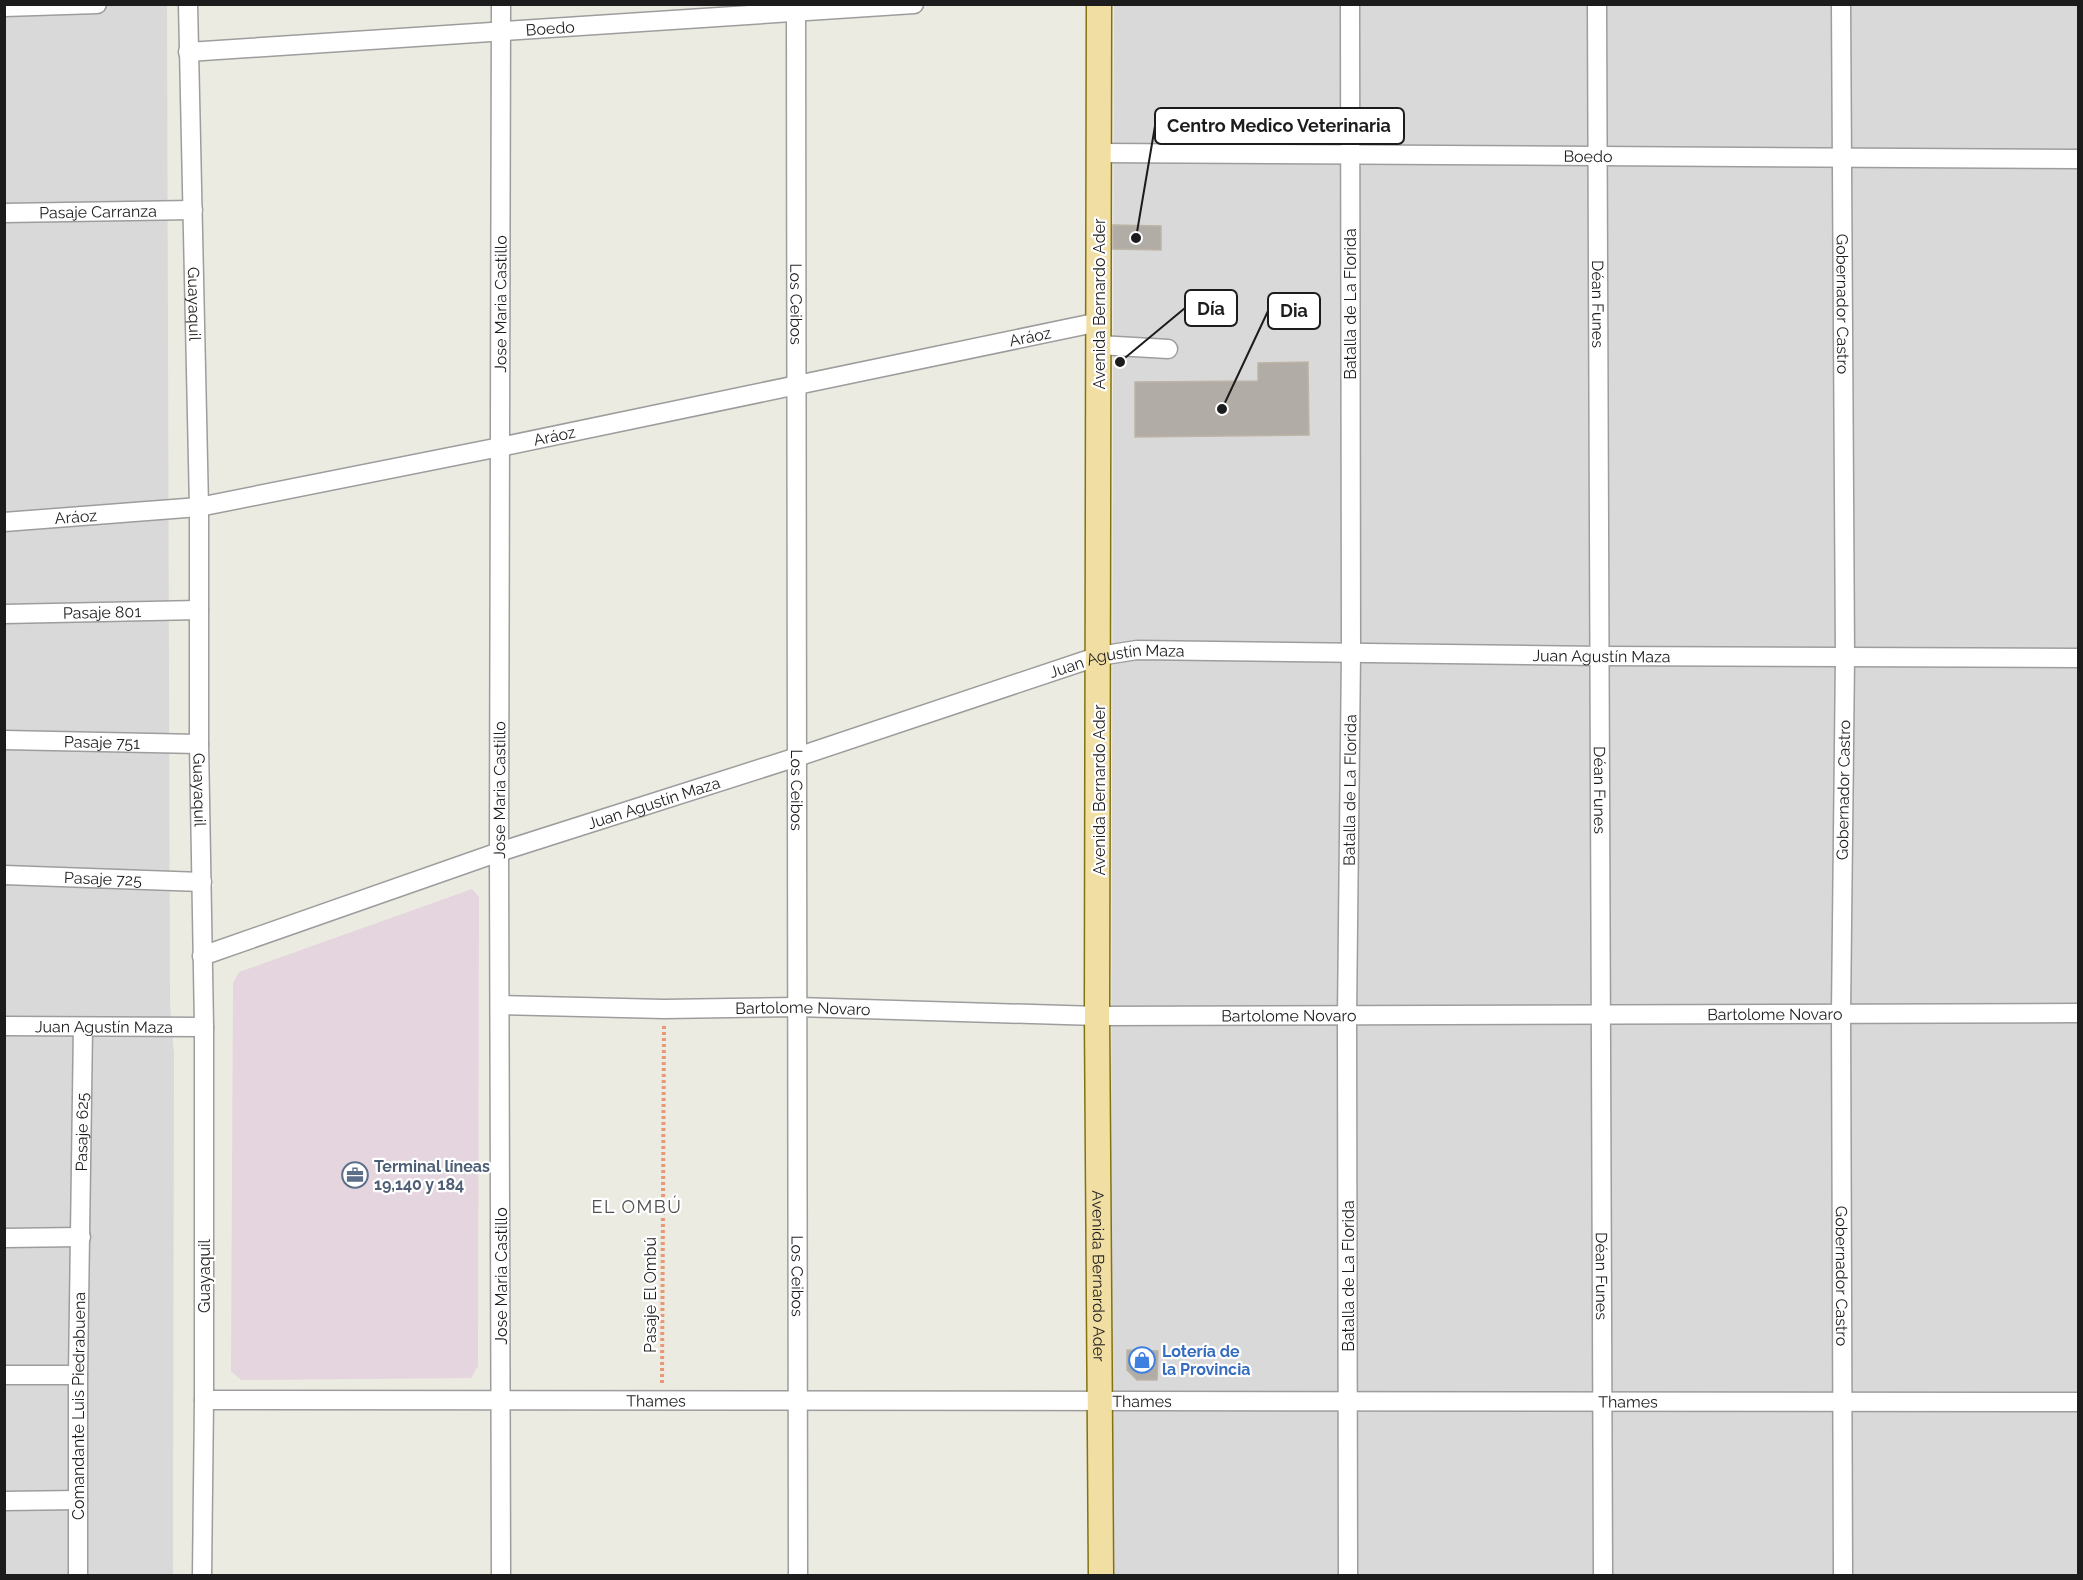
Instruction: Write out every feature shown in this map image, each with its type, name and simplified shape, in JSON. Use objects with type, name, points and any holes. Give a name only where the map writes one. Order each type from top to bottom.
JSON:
[{"type":"main road","name":"Avenida Bernardo Ader","points":[[1099,4],[1097,1016],[1101,1575]]},
{"type":"street","points":[[4,7],[97,4]]},
{"type":"street","name":"Guayaquil","points":[[188,4],[199,507],[198,744],[204,1027],[202,1575]]},
{"type":"street","name":"Jose Maria Castillo","points":[[501,4],[499,852],[501,1575]]},
{"type":"street","name":"Boedo","points":[[188,52],[502,32],[796,8],[914,4]]},
{"type":"street","name":"Batalla de La Florida","points":[[1348,1575],[1347,1016],[1351,653],[1350,4]]},
{"type":"street","name":"Déan Funes","points":[[1597,4],[1603,1575]]},
{"type":"street","name":"Gobernador Castro","points":[[1841,4],[1845,657],[1841,1014],[1843,1575]]},
{"type":"street","name":"Los Ceibos","points":[[796,8],[798,1575]]},
{"type":"street","name":"Boedo","points":[[1099,153],[2079,159]]},
{"type":"street","name":"Pasaje Carranza","points":[[4,213],[193,210]]},
{"type":"street","name":"Aráoz","points":[[4,522],[199,507],[796,385],[1099,334],[1168,349]]},
{"type":"street","name":"Pasaje 801","points":[[4,614],[199,610]]},
{"type":"street","name":"Juan Agustín Maza","points":[[202,956],[499,852],[797,757],[1099,656],[1137,650],[1600,656],[2079,658]]},
{"type":"street","name":"Pasaje 751","points":[[4,740],[198,744]]},
{"type":"street","name":"Pasaje 725","points":[[4,875],[202,882]]},
{"type":"street","name":"Bartolome Novaro","points":[[500,1005],[664,1009],[797,1007],[1097,1016],[2079,1013]]},
{"type":"street","name":"Juan Agustín Maza","points":[[4,1026],[204,1027]]},
{"type":"street","name":"Pasaje 625","points":[[81,1237],[83,1027]]},
{"type":"street","points":[[4,1238],[81,1237]]},
{"type":"street","name":"Comandante Luis Piedrabuena","points":[[78,1575],[81,1237]]},
{"type":"street","points":[[4,1375],[78,1375]]},
{"type":"street","name":"Thames","points":[[204,1400],[2079,1402]]},
{"type":"street","points":[[4,1501],[78,1500]]},
{"type":"path","name":"Pasaje El Ombú","points":[[662,1401],[664,1009]]},
{"type":"shaded area","points":[[5,5],[167,5],[170,1004],[174,1054],[173,1575],[5,1576]]},
{"type":"shaded area","points":[[1114,5],[2078,5],[2078,1575],[1110,1576]]},
{"type":"shaded area","name":"Terminal líneas 19,140 y 184","points":[[472,889],[479,897],[478,1366],[471,1378],[241,1380],[231,1371],[233,983],[239,972]]},
{"type":"building","points":[[1113,225],[1161,226],[1161,250],[1113,249]]},
{"type":"building","points":[[1308,362],[1309,435],[1135,437],[1135,382],[1258,381],[1258,363]]},
{"type":"building","name":"Lotería de la Provincia","points":[[1127,1350],[1158,1351],[1157,1380],[1137,1380],[1127,1370]]},
{"type":"place","name":"Centro Medico Veterinaria","points":[[1136,238]]},
{"type":"place","name":"Día","points":[[1120,362]]},
{"type":"place","name":"Dia","points":[[1222,409]]},
{"type":"place","name":"Terminal líneas 19,140 y 184","points":[[355,1175]]},
{"type":"place","name":"Lotería de la Provincia","points":[[1142,1360]]},
{"type":"district","name":"EL OMBÚ","points":[[637,1207]]}]
